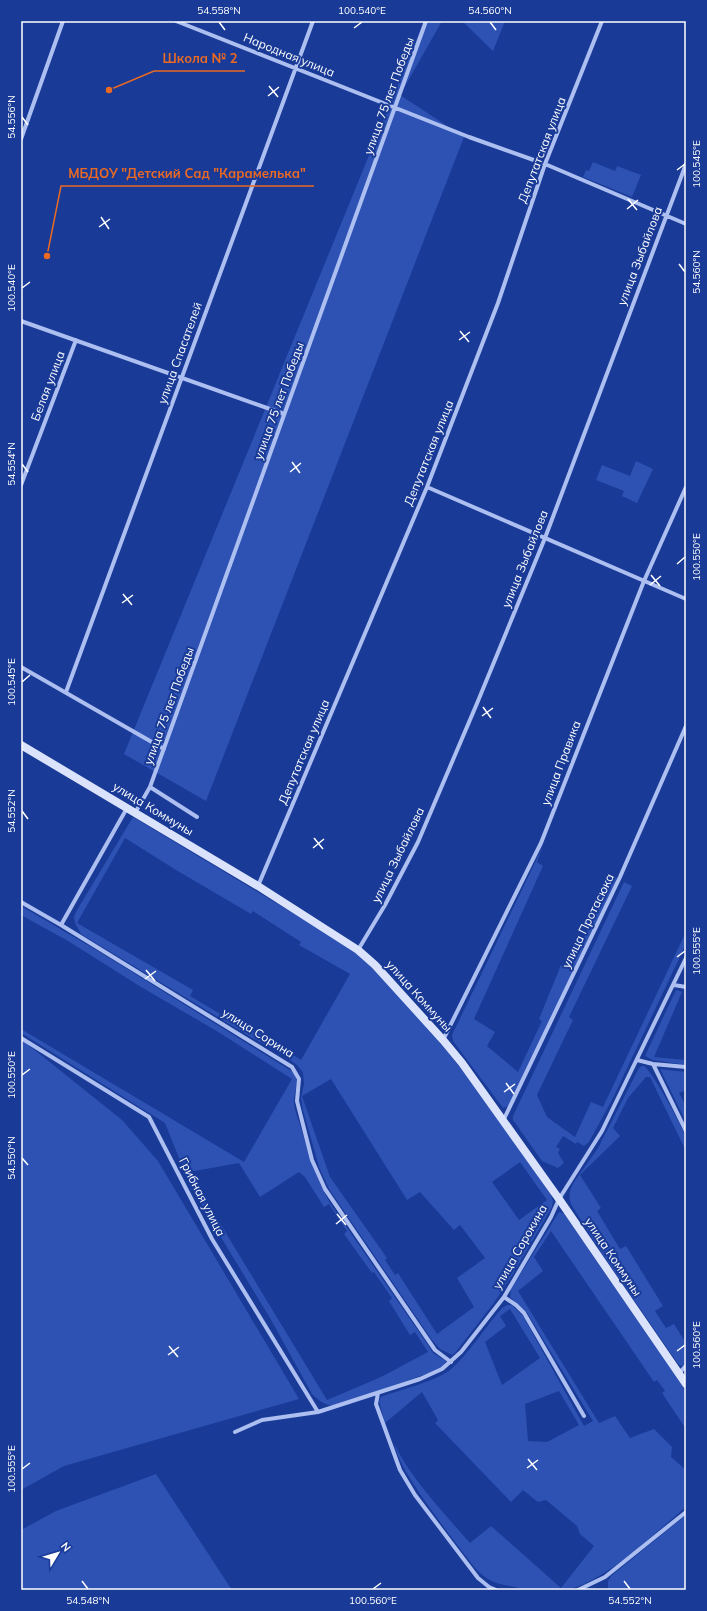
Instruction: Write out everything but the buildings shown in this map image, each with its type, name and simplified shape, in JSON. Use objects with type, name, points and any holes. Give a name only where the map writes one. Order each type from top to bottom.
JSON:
[{"type":"street","points":[[21,139],[63,21]]},
{"type":"street","name":"Народная улица","points":[[176,21],[395,108],[545,164],[686,224]]},
{"type":"street","name":"улица Спасателей","points":[[66,692],[313,21]]},
{"type":"street","name":"улица 75 лет Победы","points":[[135,813],[150,787],[164,749],[426,21]]},
{"type":"street","name":"Депутатская улица","points":[[258,886],[427,487],[498,303],[545,164],[602,21]]},
{"type":"street","name":"улица Зыбайлова","points":[[358,950],[385,905],[418,842],[545,538],[686,164]]},
{"type":"street","points":[[21,321],[284,414]]},
{"type":"street","name":"Белая улица","points":[[21,485],[76,340]]},
{"type":"street","points":[[427,487],[686,599]]},
{"type":"street","name":"улица Правика","points":[[443,1040],[541,843],[644,581],[686,487]]},
{"type":"street","points":[[21,667],[164,749]]},
{"type":"street","name":"улица Протасюка","points":[[503,1121],[620,877],[686,726]]},
{"type":"street","name":"улица Коммуны","points":[[21,745],[258,886],[358,950],[375,965],[443,1040],[559,1199],[686,1384]]},
{"type":"street","points":[[150,787],[197,816]]},
{"type":"street","points":[[61,925],[127,808]]},
{"type":"street","name":"улица Сорина","points":[[21,902],[292,1067],[299,1079],[297,1101],[312,1160],[325,1189],[435,1350],[451,1362]]},
{"type":"street","name":"улица Сорокина","points":[[235,1432],[262,1420],[318,1412],[378,1393],[431,1375],[451,1362],[466,1346],[504,1297],[551,1217],[559,1199],[602,1130],[686,958]]},
{"type":"street","points":[[674,985],[686,987]]},
{"type":"street","name":"Грибная улица","points":[[21,1038],[149,1117],[212,1239],[318,1412]]},
{"type":"street","points":[[637,1060],[653,1064],[686,1067]]},
{"type":"street","points":[[653,1064],[686,1131]]},
{"type":"street","points":[[504,1297],[516,1305],[524,1313],[584,1416]]},
{"type":"street","points":[[678,1373],[686,1366]]},
{"type":"street","points":[[378,1393],[376,1404],[400,1470],[415,1494],[469,1566],[485,1585],[496,1590]]},
{"type":"street","points":[[578,1590],[605,1577],[686,1512]]},
{"type":"shaded area","points":[[424,21],[442,21],[400,95],[464,137],[206,801],[124,754]]},
{"type":"shaded area","points":[[462,21],[505,21],[493,51]]},
{"type":"shaded area","points":[[593,162],[615,171],[617,166],[641,175],[632,197],[583,177],[586,170],[589,171]]},
{"type":"shaded area","points":[[636,461],[653,469],[637,503],[622,496],[624,491],[596,480],[602,465],[630,476]]},
{"type":"shaded area","points":[[133,817],[341,942],[362,957],[408,1004],[487,1100],[551,1195],[553,1201],[552,1207],[513,1274],[493,1304],[455,1353],[452,1355],[440,1349],[432,1340],[329,1189],[319,1167],[303,1110],[301,1098],[304,1084],[303,1073],[298,1066],[285,1056],[249,1036],[81,934],[75,923],[74,917]],"holes":[[[125,838],[251,914],[253,911],[301,942],[299,945],[350,974],[301,1060],[251,1028],[249,1031],[190,996],[193,990],[77,923]],[[331,1079],[407,1200],[420,1192],[454,1230],[460,1225],[485,1258],[457,1278],[474,1307],[437,1334],[398,1273],[395,1275],[385,1260],[387,1258],[330,1177],[302,1096]],[[520,1162],[547,1200],[519,1220],[492,1182]]]},
{"type":"shaded area","points":[[543,846],[537,862],[543,866],[474,1019],[495,1032],[487,1046],[518,1072],[542,1021],[539,1019],[561,965],[570,969],[611,875],[617,878],[565,994],[511,1105],[503,1108],[453,1041],[452,1035]]},
{"type":"shaded area","points":[[624,882],[632,886],[569,1017],[573,1020],[537,1095],[547,1117],[575,1137],[591,1102],[603,1107],[686,932],[686,944],[613,1098],[589,1142],[584,1146],[577,1142],[576,1144],[563,1136],[556,1147],[560,1149],[558,1153],[564,1163],[558,1168],[542,1161],[513,1120],[513,1116]]},
{"type":"shaded area","points":[[21,906],[103,954],[293,1072],[297,1084],[294,1100],[295,1110],[313,1166],[325,1194],[433,1353],[446,1361],[443,1367],[337,1405],[323,1403],[312,1394],[270,1318],[191,1188],[165,1123],[21,1033],[21,1029],[244,1162],[292,1079],[215,1030],[141,987],[68,941],[21,915]],"holes":[[[239,1163],[260,1197],[299,1172],[305,1177],[324,1207],[329,1204],[347,1231],[344,1234],[392,1298],[389,1301],[410,1335],[415,1332],[428,1352],[381,1377],[327,1400],[189,1172]]]},
{"type":"shaded area","points":[[676,990],[682,992],[654,1057],[686,1060],[686,1065],[653,1060],[645,1056]]},
{"type":"shaded area","points":[[21,1039],[122,1120],[158,1161],[299,1399],[64,1466],[21,1490]]},
{"type":"shaded area","points":[[642,1066],[648,1070],[654,1078],[680,1124],[686,1138],[686,1151],[650,1077],[646,1077],[628,1098],[613,1128],[620,1136],[580,1175],[601,1208],[597,1211],[620,1249],[626,1246],[663,1306],[655,1311],[666,1328],[674,1324],[686,1343],[686,1366],[684,1367],[679,1365],[676,1361],[595,1243],[571,1204],[570,1198],[574,1182],[598,1148],[639,1068]]},
{"type":"shaded area","points":[[660,1069],[686,1072],[686,1090],[679,1093],[686,1106],[686,1122]]},
{"type":"shaded area","points":[[559,1212],[563,1213],[686,1391],[686,1429],[662,1393],[665,1391],[657,1380],[654,1382],[551,1231],[534,1257],[543,1271],[518,1291],[599,1423],[615,1416],[630,1438],[654,1429],[672,1447],[671,1457],[686,1470],[686,1507],[645,1543],[613,1567],[581,1585],[566,1590],[534,1590],[503,1585],[493,1582],[480,1573],[441,1524],[422,1497],[402,1464],[394,1443],[418,1482],[470,1543],[491,1526],[561,1588],[594,1546],[580,1534],[577,1526],[546,1500],[538,1502],[523,1490],[511,1502],[435,1423],[438,1420],[422,1392],[385,1423],[379,1401],[381,1397],[428,1381],[450,1370],[464,1356],[502,1308],[507,1305],[512,1305],[523,1316],[584,1426],[593,1421],[527,1313],[510,1297],[511,1289]],"holes":[[[510,1309],[540,1358],[502,1385],[485,1342],[506,1326],[500,1316]],[[559,1391],[579,1425],[547,1442],[528,1441],[525,1404]]]},
{"type":"shaded area","points":[[156,1474],[232,1590],[21,1590],[21,1530],[56,1511]]},
{"type":"shaded area","points":[[686,1515],[686,1590],[608,1590],[608,1581],[611,1576]]},
{"type":"place","name":"Школа № 2","points":[[109,90]]},
{"type":"place","name":"МБДОУ \"Детский Сад \"Карамелька\"","points":[[47,256]]}]
